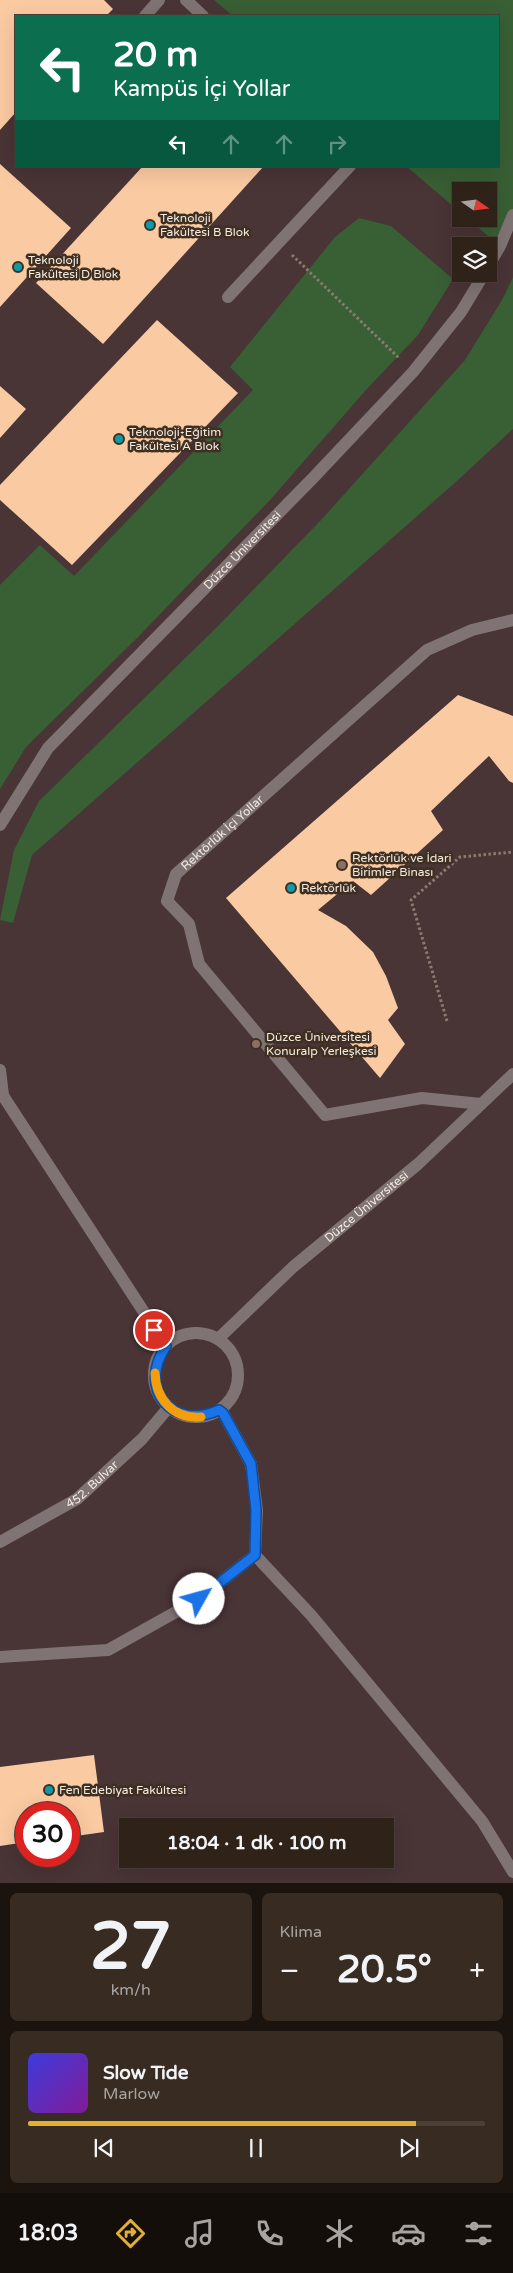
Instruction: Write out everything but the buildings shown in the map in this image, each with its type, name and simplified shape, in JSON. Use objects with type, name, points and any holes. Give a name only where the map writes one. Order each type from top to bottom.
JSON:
[{"type":"street","points":[[146,15],[159,0]]},
{"type":"street","points":[[186,0],[202,15]]},
{"type":"street","points":[[228,297],[349,167]]},
{"type":"street","points":[[497,251],[513,215]]},
{"type":"street","name":"Düzce Üniversitesi","points":[[0,825],[48,748],[313,478],[413,372],[461,312],[479,282]]},
{"type":"street","name":"Rektörlük İçi Yollar","points":[[481,1104],[422,1098],[325,1115],[199,964],[189,924],[167,901],[176,874],[427,650],[472,630],[513,620]]},
{"type":"street","points":[[0,1070],[2,1092],[78,1213],[166,1346]]},
{"type":"street","name":"Düzce Üniversitesi","points":[[218,1338],[293,1267],[418,1164],[513,1074]]},
{"type":"street","points":[[190,1333],[218,1338],[236,1360],[238,1375],[234,1393],[219,1410],[206,1416],[193,1417],[180,1414],[169,1407],[160,1397],[155,1384],[154,1370],[158,1358],[166,1346],[176,1338],[190,1333]]},
{"type":"street","name":"452. Bulvar","points":[[0,1542],[77,1499],[142,1439],[169,1407]]},
{"type":"street","points":[[219,1410],[223,1413],[251,1464],[256,1510],[255,1555],[312,1615],[482,1821],[513,1872]]},
{"type":"street","points":[[0,1657],[108,1650],[199,1599],[255,1555]]},
{"type":"path","points":[[279,243],[413,372]]},
{"type":"path","points":[[447,1021],[411,900],[460,857],[513,852]]},
{"type":"shaded area","name":"Düzce Üniversitesi Konuralp Yerleşkesi","points":[[0,0],[513,0],[513,1883],[0,1883]]},
{"type":"green space","points":[[214,0],[513,0],[513,219],[501,247],[497,244],[497,237],[489,237],[479,228],[498,228],[498,182],[452,182],[452,205],[407,167],[499,167],[499,15],[232,15]]},
{"type":"green space","points":[[359,218],[391,226],[452,278],[452,281],[418,335],[365,391],[271,499],[138,637],[26,747],[0,789],[0,585],[40,545],[74,576],[253,390],[230,367],[335,237]]},
{"type":"green space","points":[[513,277],[513,429],[457,481],[32,855],[13,923],[0,920],[14,850],[39,801],[217,627],[321,520],[465,360],[502,300]]},
{"type":"slow traffic","points":[[155,1373],[155,1384],[160,1397],[169,1407],[180,1414],[201,1417]]},
{"type":"place","name":"Teknoloji Fakültesi B Blok","points":[[150,225]]},
{"type":"place","name":"Teknoloji Fakültesi D Blok","points":[[18,267]]},
{"type":"place","name":"Teknoloji-Eğitim Fakültesi A Blok","points":[[119,439]]},
{"type":"place","name":"Rektörlük ve İdari Birimler Binası","points":[[342,865]]},
{"type":"place","name":"Rektörlük","points":[[291,888]]},
{"type":"place","name":"Düzce Üniversitesi Konuralp Yerleşkesi","points":[[256,1044]]},
{"type":"place","name":"Fen Edebiyat Fakültesi","points":[[49,1790]]},
{"type":"route","points":[[154,1330],[166,1346],[158,1358],[154,1370],[155,1384],[160,1397],[169,1407],[180,1414],[193,1417],[206,1416],[219,1410],[223,1413],[251,1464],[256,1510],[255,1555],[199,1599]]}]
